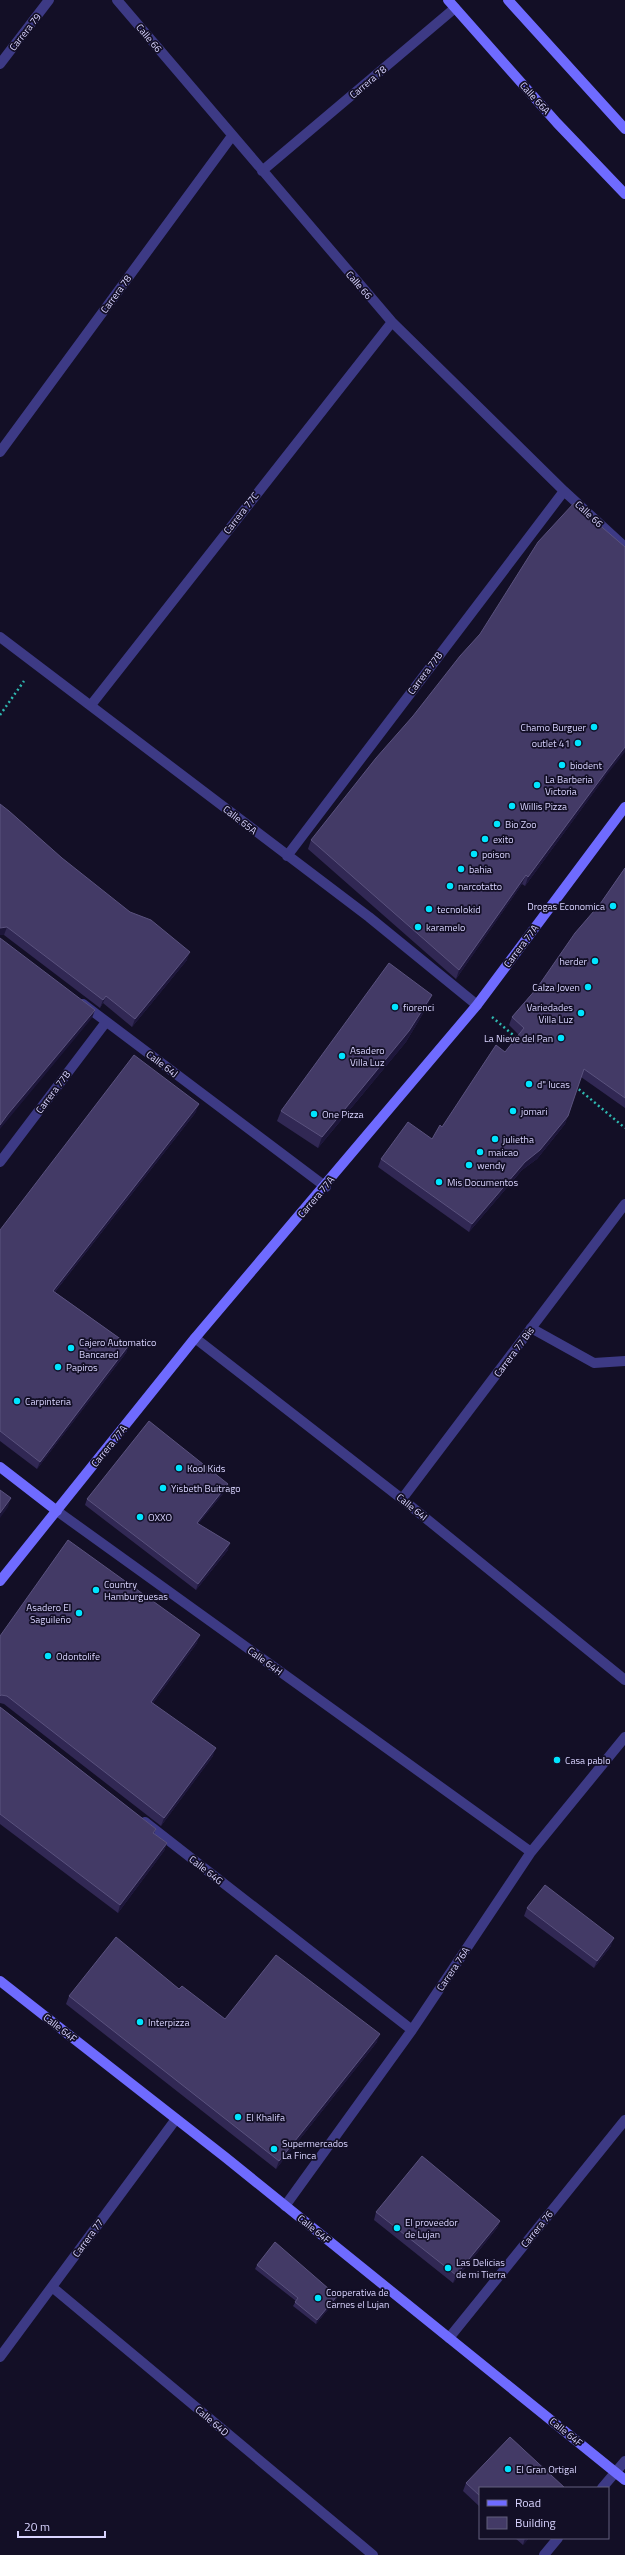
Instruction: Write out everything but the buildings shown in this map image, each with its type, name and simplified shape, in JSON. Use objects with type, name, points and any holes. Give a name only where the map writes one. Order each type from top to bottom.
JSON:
[{"type":"street","name":"Carrera 79","points":[[0,64],[49,0]]},
{"type":"street","name":"Calle 66","points":[[117,0],[392,322],[564,491],[625,548]]},
{"type":"street","name":"Calle 66A","points":[[448,0],[558,123],[625,194]]},
{"type":"street","points":[[508,0],[625,129]]},
{"type":"street","name":"Carrera 78","points":[[262,171],[455,8]]},
{"type":"street","name":"Carrera 78","points":[[0,452],[232,136]]},
{"type":"street","name":"Carrera 77C","points":[[91,705],[392,322]]},
{"type":"street","name":"Carrera 77B","points":[[287,856],[564,491]]},
{"type":"street","name":"Calle 65A","points":[[0,637],[369,917],[478,1005]]},
{"type":"street","name":"Carrera 77A","points":[[0,1581],[195,1338],[326,1187],[478,1005],[625,808]]},
{"type":"street","name":"Calle 64J","points":[[75,998],[326,1187]]},
{"type":"street","name":"Carrera 77B","points":[[0,1162],[106,1022]]},
{"type":"street","name":"Carrera 77 Bis","points":[[402,1499],[625,1204]]},
{"type":"street","points":[[531,1328],[594,1363],[625,1361]]},
{"type":"street","name":"Calle 64I","points":[[195,1338],[402,1499],[625,1680]]},
{"type":"street","name":"Calle 64H","points":[[0,1468],[56,1511],[531,1852]]},
{"type":"street","name":"Carrera 76A","points":[[285,2206],[412,2030],[531,1852],[625,1737]]},
{"type":"street","name":"Calle 64G","points":[[138,1816],[412,2030]]},
{"type":"street","name":"Calle 64F","points":[[0,1981],[285,2206],[625,2480]]},
{"type":"street","name":"Carrera 77","points":[[0,2357],[176,2119]]},
{"type":"street","name":"Carrera 76","points":[[449,2338],[625,2120]]},
{"type":"street","name":"Calle 64D","points":[[52,2287],[373,2555]]},
{"type":"street","points":[[603,2487],[625,2461]]},
{"type":"street","points":[[544,2555],[557,2539]]},
{"type":"path","points":[[0,715],[36,664]]},
{"type":"path","points":[[488,1014],[524,1044]]},
{"type":"path","points":[[571,1083],[625,1128]]},
{"type":"place","name":"Chamo Burguer","points":[[594,727]]},
{"type":"place","name":"outlet 41","points":[[578,743]]},
{"type":"place","name":"biodent","points":[[562,765]]},
{"type":"place","name":"La Barberia Victoria","points":[[537,785]]},
{"type":"place","name":"Willis Pizza","points":[[512,806]]},
{"type":"place","name":"Bio Zoo","points":[[497,824]]},
{"type":"place","name":"exito","points":[[485,839]]},
{"type":"place","name":"poison","points":[[474,854]]},
{"type":"place","name":"bahia","points":[[461,869]]},
{"type":"place","name":"narcotatto","points":[[450,886]]},
{"type":"place","name":"Drogas Economica","points":[[613,906]]},
{"type":"place","name":"tecnolokid","points":[[429,909]]},
{"type":"place","name":"karamelo","points":[[418,927]]},
{"type":"place","name":"herder","points":[[595,961]]},
{"type":"place","name":"Calza Joven","points":[[588,987]]},
{"type":"place","name":"fiorenci","points":[[395,1007]]},
{"type":"place","name":"Variedades Villa Luz","points":[[581,1013]]},
{"type":"place","name":"La Nieve del Pan","points":[[561,1038]]},
{"type":"place","name":"Asadero Villa Luz","points":[[342,1056]]},
{"type":"place","name":"d\" lucas","points":[[529,1084]]},
{"type":"place","name":"jomari","points":[[513,1111]]},
{"type":"place","name":"One Pizza","points":[[314,1114]]},
{"type":"place","name":"julietha","points":[[495,1139]]},
{"type":"place","name":"maicao","points":[[480,1152]]},
{"type":"place","name":"wendy","points":[[469,1165]]},
{"type":"place","name":"Mis Documentos","points":[[439,1182]]},
{"type":"place","name":"Cajero Automatico Bancared","points":[[71,1348]]},
{"type":"place","name":"Papiros","points":[[58,1367]]},
{"type":"place","name":"Carpinteria","points":[[17,1401]]},
{"type":"place","name":"Kool Kids","points":[[179,1468]]},
{"type":"place","name":"Yisbeth Buitrago","points":[[163,1488]]},
{"type":"place","name":"OXXO","points":[[140,1517]]},
{"type":"place","name":"Country Hamburguesas","points":[[96,1590]]},
{"type":"place","name":"Asadero El Saguileño","points":[[79,1613]]},
{"type":"place","name":"Odontolife","points":[[48,1656]]},
{"type":"place","name":"Casa pablo","points":[[557,1760]]},
{"type":"place","name":"Interpizza","points":[[140,2022]]},
{"type":"place","name":"El Khalifa","points":[[238,2117]]},
{"type":"place","name":"Supermercados La Finca","points":[[274,2149]]},
{"type":"place","name":"El proveedor de Lujan","points":[[397,2228]]},
{"type":"place","name":"Las Delicias de mi Tierra","points":[[448,2268]]},
{"type":"place","name":"Cooperativa de Carnes el Lujan","points":[[318,2298]]},
{"type":"place","name":"El Gran Ortigal","points":[[508,2469]]}]
